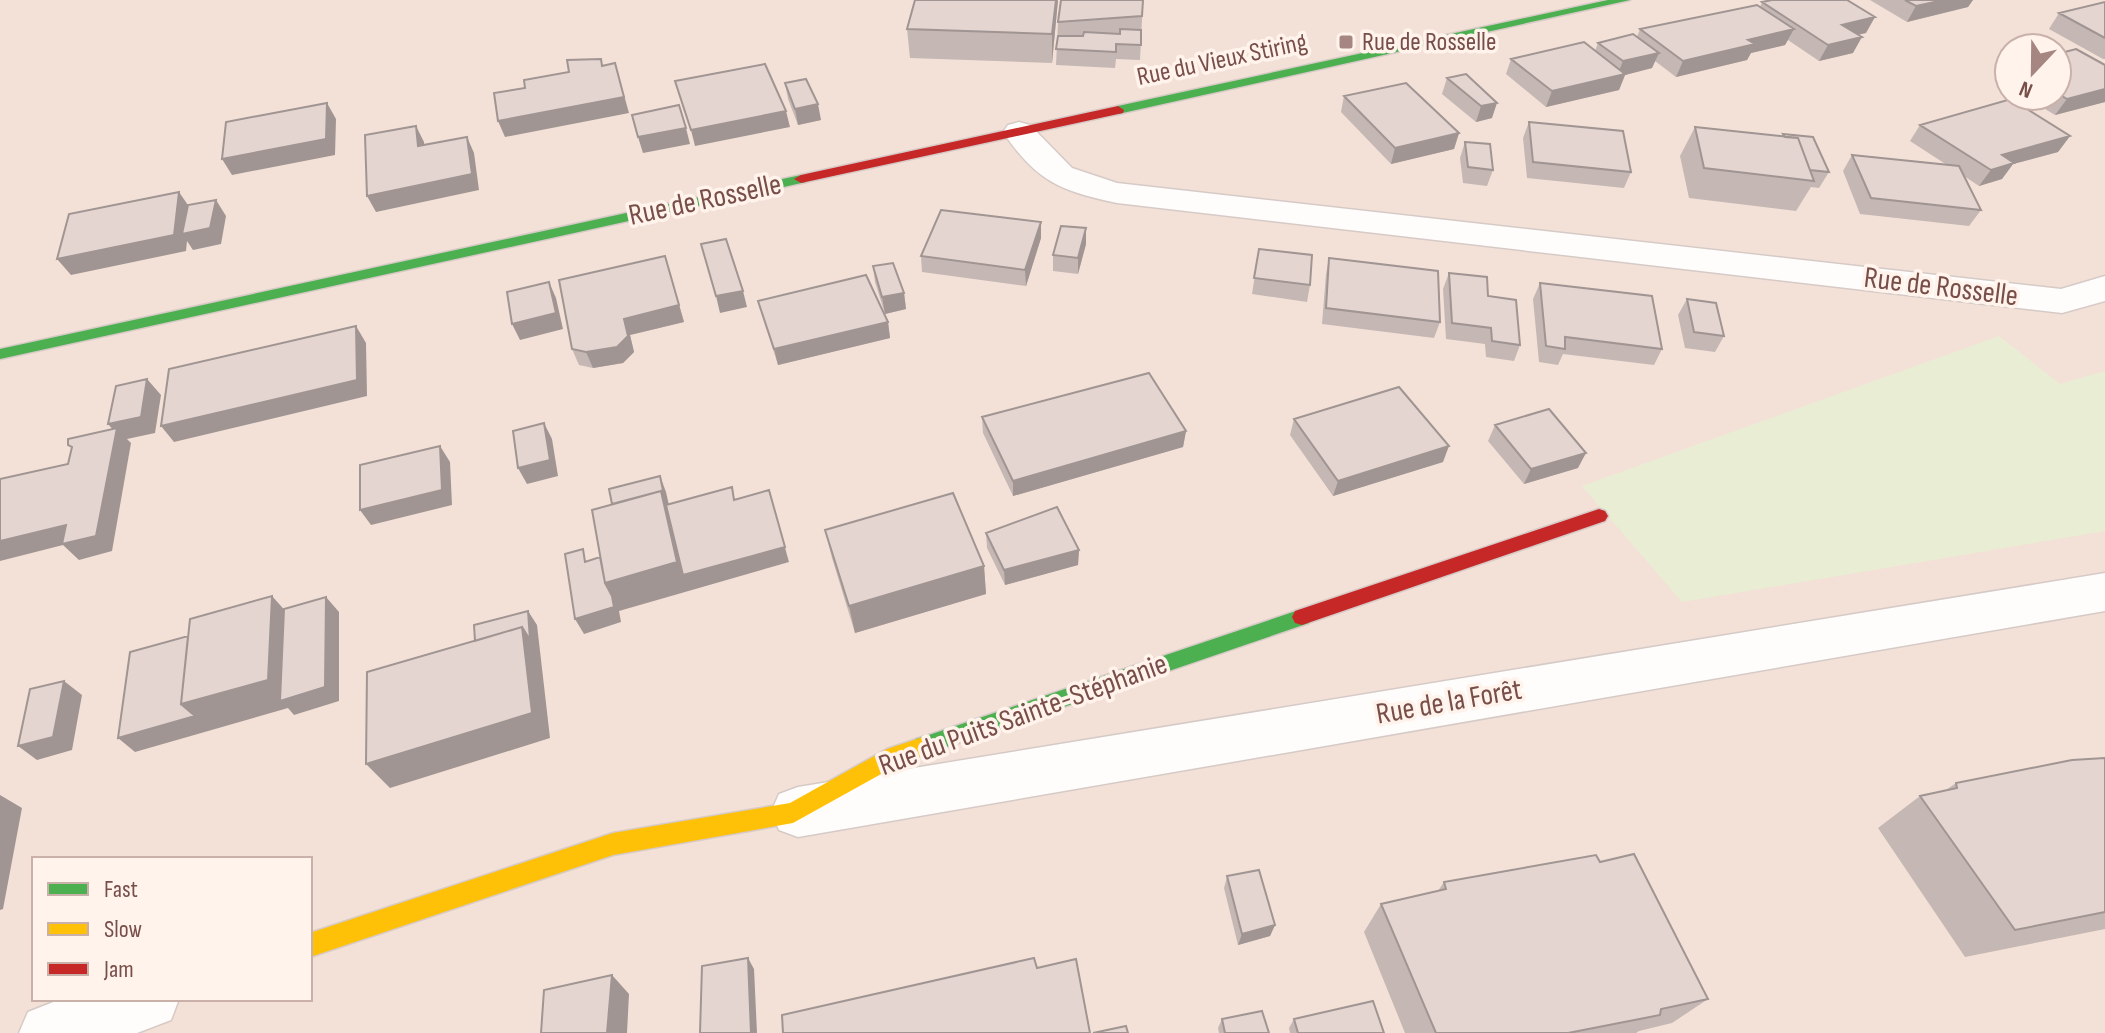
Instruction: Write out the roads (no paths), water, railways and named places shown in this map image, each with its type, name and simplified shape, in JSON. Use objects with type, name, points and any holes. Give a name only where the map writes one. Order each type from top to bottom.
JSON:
[{"type":"street","name":"Rue du Vieux Stiring","points":[[1019,132],[1624,0]]},
{"type":"street","name":"Rue de Rosselle","points":[[0,354],[1019,132],[1045,166],[1063,179],[1117,193],[2062,301],[2105,288]]},
{"type":"street","name":"Rue du Puits Sainte-Stéphanie","points":[[312,944],[613,844],[793,813],[894,756],[1599,516]]},
{"type":"street","name":"Rue de la Forêt","points":[[793,813],[2105,592]]},
{"type":"street","points":[[49,1033],[144,1001]]},
{"type":"place","name":"Rue de Rosselle","points":[[1346,42]]}]
